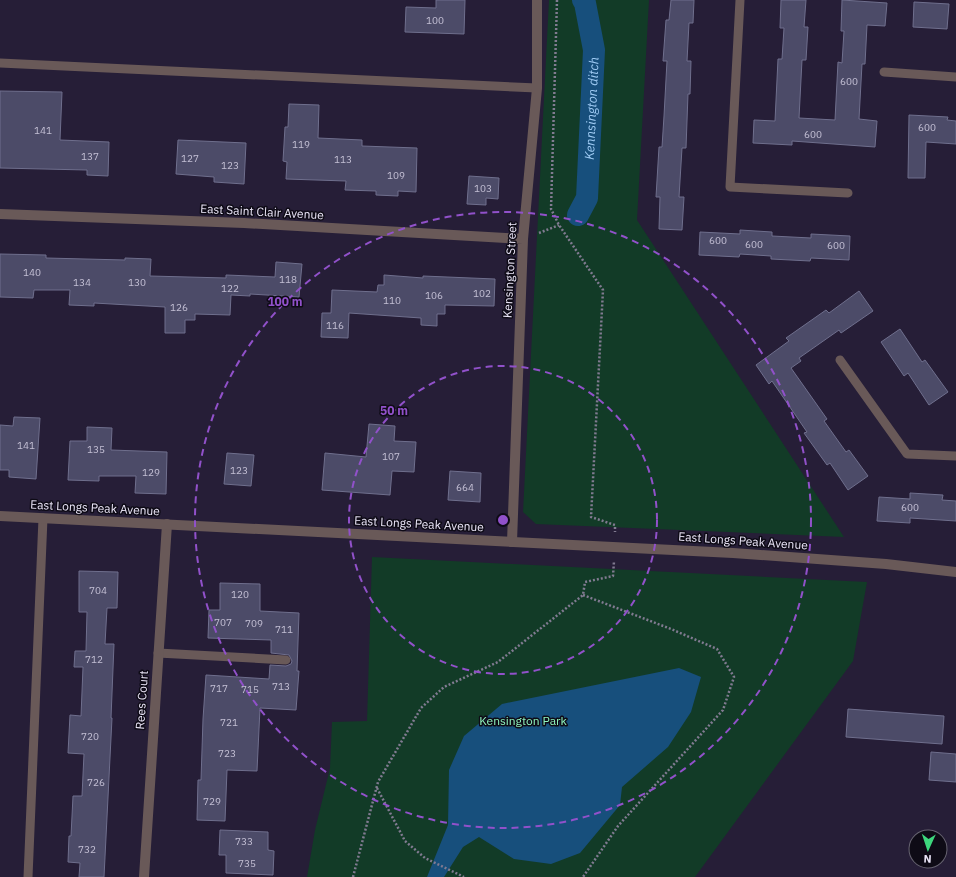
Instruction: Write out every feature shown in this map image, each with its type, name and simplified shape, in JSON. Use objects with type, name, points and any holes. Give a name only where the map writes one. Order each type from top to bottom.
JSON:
[{"type":"street","name":"Kensington Street","points":[[512,542],[523,239],[536,88],[537,0]]},
{"type":"street","name":"East Saint Clair Avenue","points":[[0,214],[244,224],[523,239]]},
{"type":"street","name":"East Longs Peak Avenue","points":[[0,516],[740,553],[886,564],[956,572]]},
{"type":"street","name":"Rees Court","points":[[144,877],[167,524]]},
{"type":"lane","points":[[740,0],[730,187],[848,193]]},
{"type":"lane","points":[[0,63],[536,88]]},
{"type":"lane","points":[[884,72],[956,76]]},
{"type":"lane","points":[[840,360],[907,454],[956,456]]},
{"type":"lane","points":[[28,877],[43,518]]},
{"type":"lane","points":[[158,653],[286,660]]},
{"type":"path","points":[[523,239],[559,225]]},
{"type":"path","points":[[583,595],[671,629],[717,649],[734,677],[723,710],[618,826],[583,877]]},
{"type":"path","points":[[377,788],[405,841],[425,858],[464,877]]},
{"type":"green space","points":[[549,0],[649,0],[637,220],[844,537],[536,524],[523,512]]},
{"type":"green space","name":"Kensington Park","points":[[372,557],[867,582],[853,661],[695,877],[307,877],[315,830],[330,768],[332,722],[367,721]]},
{"type":"water","points":[[679,668],[701,677],[691,712],[668,747],[622,787],[620,805],[580,853],[551,864],[514,859],[479,837],[463,847],[444,877],[427,877],[448,825],[449,770],[464,736],[502,704]]},
{"type":"building","points":[[436,0],[465,0],[464,34],[405,32],[406,7],[436,8]]},
{"type":"building","points":[[671,0],[694,0],[693,23],[689,23],[687,61],[691,61],[686,148],[682,148],[679,197],[684,197],[682,230],[659,229],[660,197],[656,197],[659,147],[662,147],[664,116],[667,61],[663,61],[666,20],[669,20]]},
{"type":"building","points":[[781,0],[806,0],[804,27],[808,27],[806,60],[802,60],[799,118],[835,120],[838,62],[842,63],[844,31],[841,31],[842,0],[887,3],[885,26],[867,25],[865,64],[862,64],[859,119],[877,121],[875,147],[792,141],[792,145],[753,143],[754,120],[775,121],[778,59],[782,59],[784,28],[780,28]]},
{"type":"building","points":[[914,2],[949,4],[947,29],[913,27]]},
{"type":"building","points":[[0,91],[62,92],[60,140],[109,142],[108,176],[87,175],[87,170],[0,168]]},
{"type":"building","points":[[289,104],[319,105],[318,138],[362,140],[362,146],[417,148],[416,192],[398,191],[398,196],[376,195],[376,191],[345,190],[346,181],[286,179],[287,162],[283,161],[285,127],[288,127]]},
{"type":"building","points":[[909,115],[948,117],[947,120],[956,121],[956,144],[926,142],[925,178],[908,178]]},
{"type":"building","points":[[178,140],[246,143],[244,184],[214,182],[214,177],[176,174]]},
{"type":"building","points":[[469,176],[499,178],[498,199],[486,198],[486,205],[467,204]]},
{"type":"building","points":[[740,230],[772,232],[772,236],[811,238],[811,234],[850,236],[849,260],[811,258],[810,261],[771,259],[771,256],[740,254],[739,257],[699,255],[700,232],[740,234]]},
{"type":"building","points":[[0,254],[46,255],[46,258],[125,260],[125,258],[151,259],[150,276],[226,278],[226,275],[275,277],[276,262],[302,264],[299,297],[250,294],[250,296],[231,295],[230,315],[195,314],[195,320],[185,320],[185,333],[165,333],[165,307],[94,303],[94,306],[69,305],[70,290],[34,290],[33,298],[0,297]]},
{"type":"building","points":[[384,275],[423,278],[423,276],[495,279],[494,306],[445,305],[445,314],[437,314],[437,326],[421,325],[421,318],[349,313],[348,338],[321,337],[322,313],[331,313],[332,290],[377,292],[378,285],[384,285]]},
{"type":"building","points":[[859,291],[873,311],[841,333],[839,330],[799,358],[801,361],[791,368],[827,419],[824,421],[846,452],[849,450],[868,476],[848,490],[830,463],[827,465],[804,433],[807,432],[772,381],[769,384],[756,365],[789,341],[786,338],[826,310],[829,313]]},
{"type":"building","points":[[900,329],[922,362],[925,360],[948,392],[929,405],[908,373],[904,376],[881,342]]},
{"type":"building","points":[[14,417],[40,418],[36,479],[9,477],[9,470],[0,470],[0,425],[13,426]]},
{"type":"building","points":[[369,424],[395,426],[394,441],[416,442],[414,472],[392,471],[390,495],[322,490],[325,453],[366,457]]},
{"type":"building","points":[[87,427],[112,428],[111,450],[167,452],[166,494],[135,493],[136,476],[99,476],[99,481],[68,480],[70,441],[87,441]]},
{"type":"building","points":[[227,453],[254,455],[251,486],[224,484]]},
{"type":"building","points":[[450,471],[481,473],[480,502],[448,500]]},
{"type":"building","points":[[910,493],[943,495],[942,500],[956,501],[956,521],[910,518],[910,523],[877,521],[879,497],[910,499]]},
{"type":"building","points":[[79,571],[118,572],[117,608],[107,608],[105,644],[114,644],[104,877],[79,877],[80,863],[68,862],[73,796],[82,796],[84,754],[68,753],[70,715],[81,716],[83,667],[74,667],[75,651],[86,651],[87,612],[79,612]]},
{"type":"building","points":[[220,583],[260,584],[260,611],[299,613],[297,671],[299,671],[296,710],[260,708],[257,771],[227,770],[225,821],[197,820],[198,780],[201,780],[206,675],[269,679],[270,665],[286,666],[291,664],[292,661],[289,655],[271,653],[271,640],[208,638],[209,610],[220,610]]},
{"type":"building","points":[[848,709],[944,716],[942,744],[846,737]]},
{"type":"building","points":[[931,752],[956,754],[956,782],[929,780]]},
{"type":"building","points":[[220,830],[268,832],[268,850],[274,851],[273,875],[226,873],[226,855],[219,855]]},
{"type":"waterway","name":"Kennsington ditch","points":[[578,215],[587,198],[594,50],[585,3],[583,0]]}]
